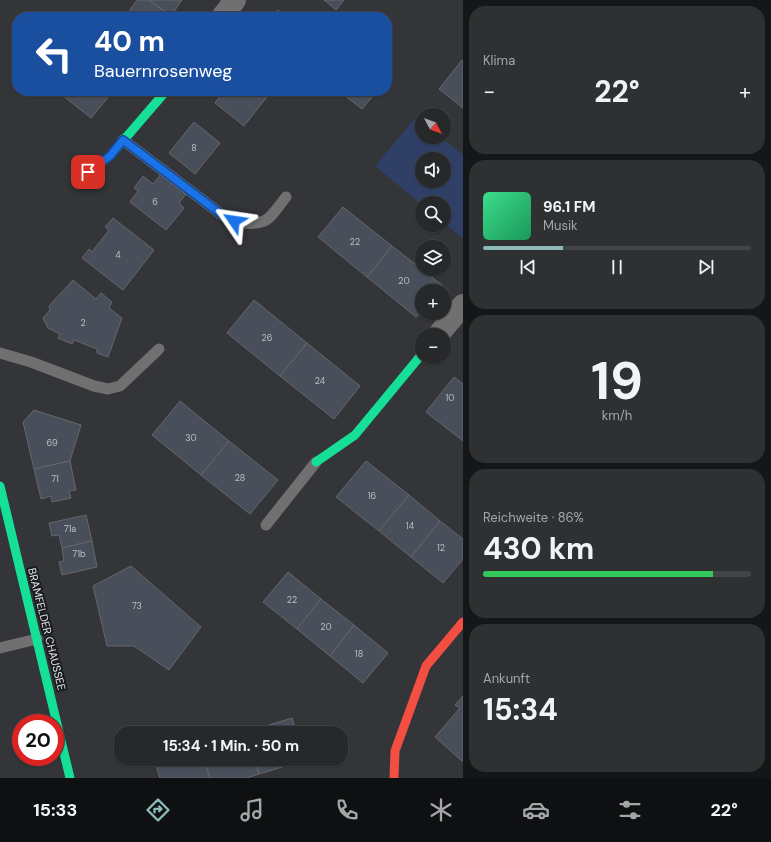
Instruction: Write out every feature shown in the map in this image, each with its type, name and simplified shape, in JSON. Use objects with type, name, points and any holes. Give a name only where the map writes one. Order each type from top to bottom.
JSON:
[{"type":"street","points":[[226,12],[235,0]]},
{"type":"street","points":[[88,172],[110,156],[162,96]]},
{"type":"street","points":[[444,328],[463,305]]},
{"type":"street","points":[[316,462],[355,435],[415,362]]},
{"type":"street","name":"BRAMFELDER CHAUSSEE","points":[[0,486],[70,778]]},
{"type":"street","points":[[394,778],[395,751],[426,666],[463,622]]},
{"type":"lane","points":[[123,140],[221,214],[234,221],[244,224],[265,220],[286,197]]},
{"type":"lane","points":[[0,353],[31,362],[94,386],[108,389],[120,386],[159,349]]},
{"type":"lane","points":[[266,525],[316,462]]},
{"type":"lane","points":[[0,648],[37,639]]},
{"type":"shaded area","points":[[415,118],[415,144],[450,144],[463,155],[463,239],[451,229],[451,196],[415,196],[415,199],[375,166]]},
{"type":"building","points":[[137,0],[149,0],[166,12],[129,12]]},
{"type":"building","points":[[149,0],[182,0],[174,12],[166,12]]},
{"type":"building","points":[[324,0],[344,0],[336,10]]},
{"type":"building","points":[[462,60],[463,61],[463,108],[439,89]]},
{"type":"building","points":[[63,96],[109,96],[91,118]]},
{"type":"building","points":[[220,96],[268,96],[244,126],[215,103]]},
{"type":"building","points":[[345,96],[373,96],[362,109]]},
{"type":"building","points":[[194,122],[220,143],[195,174],[169,153]]},
{"type":"building","points":[[161,174],[186,194],[179,203],[184,208],[166,230],[130,202],[138,191],[134,188],[143,176],[153,184]]},
{"type":"building","points":[[343,207],[392,246],[367,277],[318,237]]},
{"type":"building","points":[[113,218],[154,250],[123,290],[82,258],[89,249],[92,252],[109,230],[105,227]]},
{"type":"building","points":[[392,246],[415,264],[415,276],[430,276],[441,284],[415,284],[415,316],[367,277]]},
{"type":"building","points":[[73,280],[96,299],[101,293],[112,302],[109,308],[122,318],[108,357],[97,353],[97,349],[74,340],[72,344],[58,338],[60,334],[48,328],[43,318],[50,310],[49,306]]},
{"type":"building","points":[[254,300],[307,343],[280,376],[227,333]]},
{"type":"building","points":[[307,343],[360,386],[334,419],[280,376]]},
{"type":"building","points":[[454,377],[463,384],[463,441],[426,412]]},
{"type":"building","points":[[180,401],[229,441],[201,475],[152,435]]},
{"type":"building","points":[[34,410],[81,425],[70,461],[34,469],[23,422]]},
{"type":"building","points":[[229,441],[278,480],[250,514],[201,475]]},
{"type":"building","points":[[70,461],[76,490],[69,491],[71,498],[52,502],[51,496],[41,499],[34,469]]},
{"type":"building","points":[[366,461],[409,495],[379,531],[336,497]]},
{"type":"building","points":[[409,495],[440,521],[411,557],[379,531]]},
{"type":"building","points":[[86,515],[92,541],[62,548],[59,535],[52,536],[49,523]]},
{"type":"building","points":[[440,521],[463,539],[463,559],[443,583],[411,557]]},
{"type":"building","points":[[92,541],[97,567],[62,575],[59,562],[64,561],[62,548]]},
{"type":"building","points":[[131,566],[201,627],[169,670],[134,646],[107,646],[93,586]]},
{"type":"building","points":[[288,572],[321,599],[297,629],[263,602]]},
{"type":"building","points":[[321,599],[354,625],[330,656],[297,629]]},
{"type":"building","points":[[354,625],[388,653],[363,683],[330,656]]},
{"type":"building","points":[[463,696],[462,761],[435,737],[460,708],[455,705]]},
{"type":"building","points":[[292,718],[295,726],[266,726]]},
{"type":"building","points":[[156,766],[206,766],[210,778],[160,778]]},
{"type":"building","points":[[206,766],[257,766],[259,774],[247,778],[210,778]]},
{"type":"building","points":[[257,766],[285,766],[259,774]]},
{"type":"traffic: fast","points":[[88,173],[110,156],[162,96]]},
{"type":"traffic: fast","points":[[316,462],[355,435],[415,362]]},
{"type":"traffic: fast","points":[[0,486],[70,778]]},
{"type":"traffic: jam","points":[[394,778],[395,751],[426,666],[463,622]]},
{"type":"route","points":[[88,172],[110,156],[123,140],[221,214],[234,221]]}]
